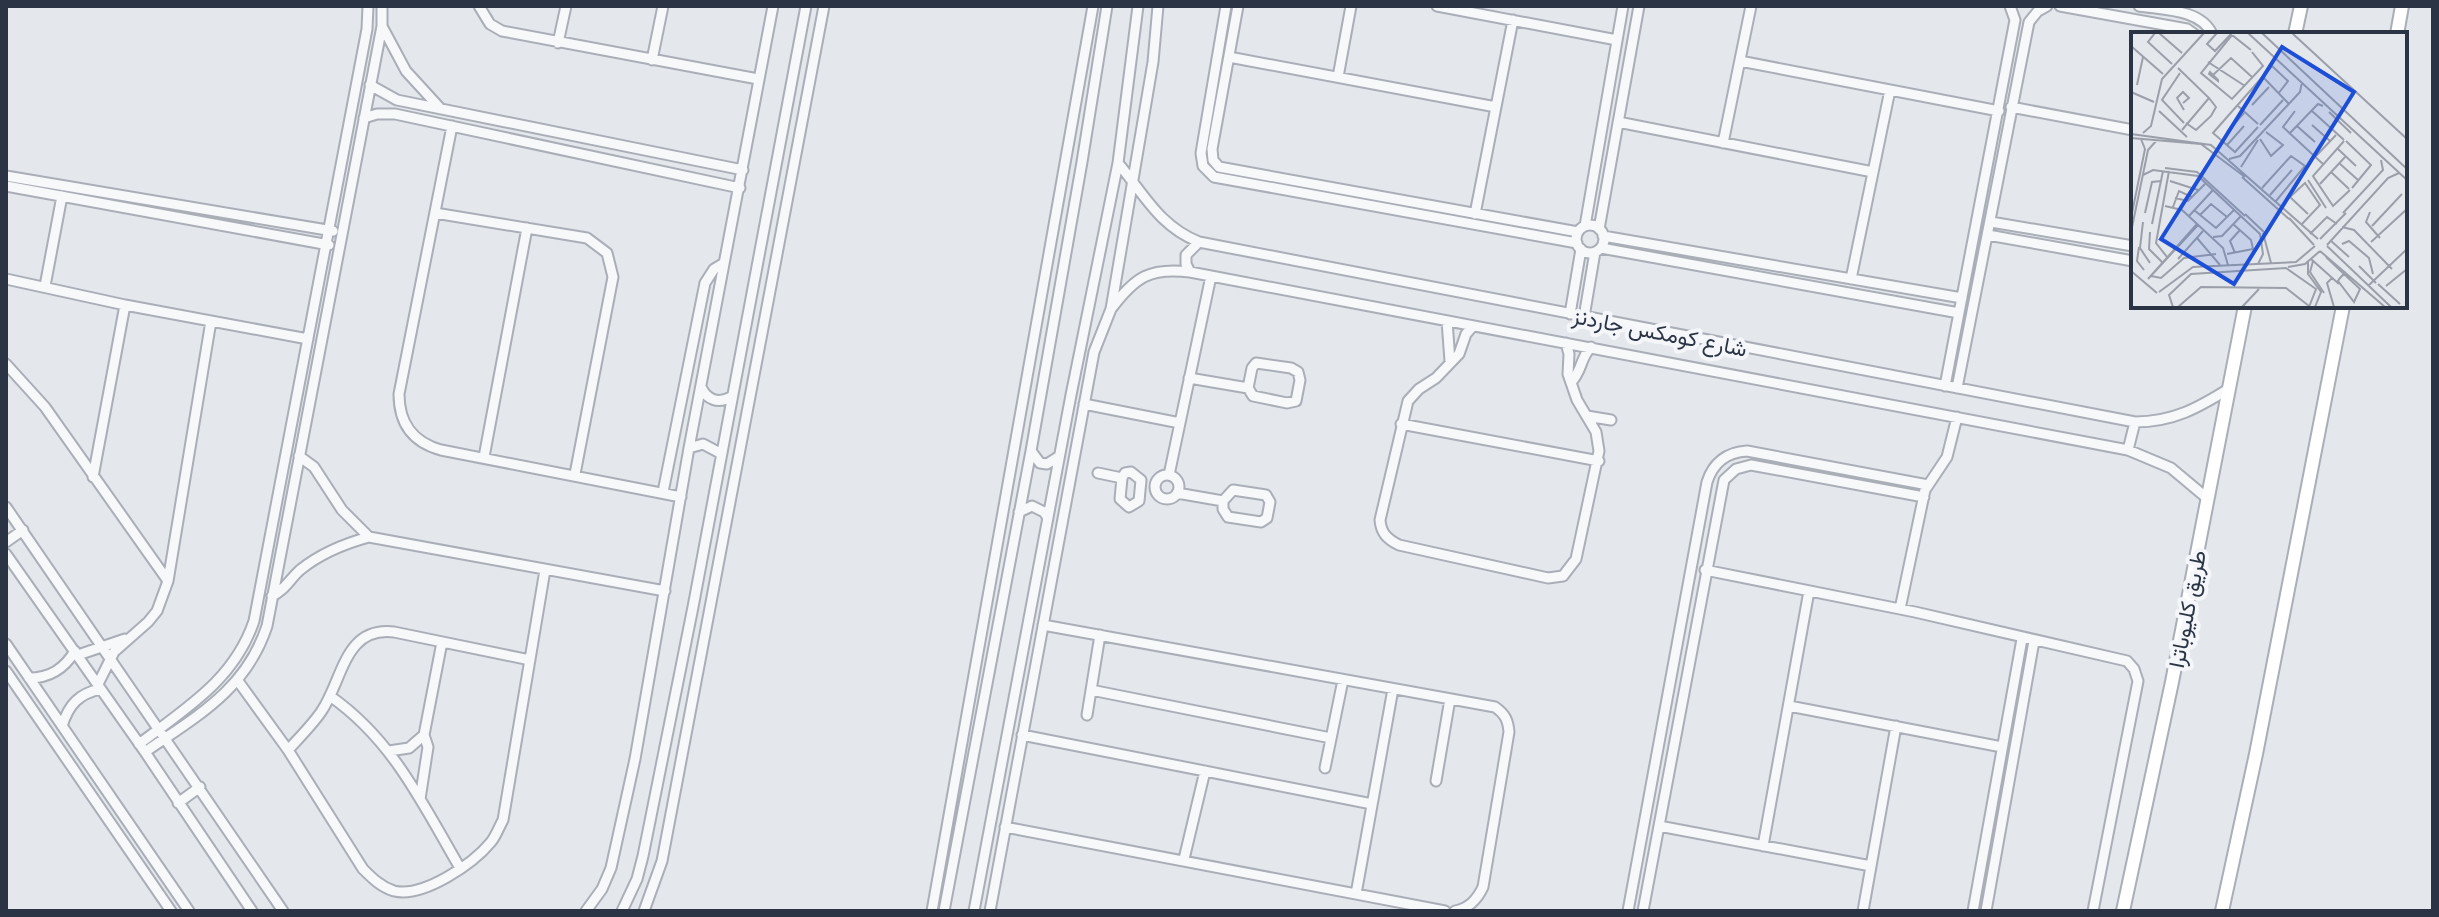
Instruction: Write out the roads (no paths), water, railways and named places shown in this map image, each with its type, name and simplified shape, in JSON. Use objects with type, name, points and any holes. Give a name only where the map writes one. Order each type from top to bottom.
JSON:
[{"type":"main road","points":[[2295,32],[2301,6]]},
{"type":"main road","points":[[2397,32],[2402,6]]},
{"type":"main road","name":"طريق كليوباترا","points":[[2123,911],[2245,308]]},
{"type":"main road","points":[[2222,911],[2256,754],[2343,308]]},
{"type":"street","points":[[142,748],[210,690],[229,669],[249,634],[260,595],[367,29],[368,6]]},
{"type":"street","points":[[163,732],[219,699],[238,681],[264,638],[382,26],[382,6]]},
{"type":"street","points":[[479,6],[485,19],[495,29],[758,79]]},
{"type":"street","points":[[558,43],[566,6]]},
{"type":"street","points":[[652,60],[663,6]]},
{"type":"street","points":[[586,911],[602,889],[617,847],[773,6]]},
{"type":"street","points":[[622,911],[637,879],[643,856],[685,650],[806,6]]},
{"type":"street","points":[[644,911],[662,861],[824,6]]},
{"type":"street","points":[[932,911],[1093,6]]},
{"type":"street","points":[[944,911],[1031,451],[1107,6]]},
{"type":"street","points":[[974,911],[1059,456],[1118,163],[1138,6]]},
{"type":"street","points":[[990,911],[1094,352],[1111,309],[1153,62],[1158,6]]},
{"type":"street","points":[[1226,6],[1201,153],[1203,166],[1214,177],[1579,246],[1588,253],[1598,250],[1959,313]]},
{"type":"street","points":[[1238,6],[1212,149],[1213,160],[1219,167],[1475,214],[1581,229],[1592,226],[1601,232],[1962,298]]},
{"type":"street","points":[[1338,77],[1351,6]]},
{"type":"street","points":[[1437,6],[1617,40]]},
{"type":"street","points":[[1570,314],[1581,229],[1623,6]]},
{"type":"street","points":[[1584,317],[1639,6]]},
{"type":"street","points":[[1723,143],[1751,6]]},
{"type":"street","points":[[1945,386],[2015,20],[2010,6]]},
{"type":"street","points":[[1957,388],[2029,22],[2047,6]]},
{"type":"street","points":[[2060,6],[2191,32]]},
{"type":"street","points":[[2139,6],[2198,18],[2211,32]]},
{"type":"street","points":[[1475,214],[1513,20]]},
{"type":"street","points":[[382,26],[406,71],[436,108]]},
{"type":"street","points":[[1229,57],[1496,107]]},
{"type":"street","points":[[1133,58],[1153,62]]},
{"type":"street","points":[[1740,61],[1890,90],[1999,108],[2014,107],[2131,130]]},
{"type":"street","points":[[370,85],[391,98],[743,170]]},
{"type":"street","points":[[1851,279],[1890,90]]},
{"type":"street","points":[[429,121],[436,108]]},
{"type":"street","points":[[364,118],[386,114],[429,121],[740,188]]},
{"type":"street","points":[[1618,122],[1873,172]]},
{"type":"street","points":[[452,126],[399,394],[399,407],[408,431],[428,447],[681,497]]},
{"type":"street","points":[[1066,158],[1082,162]]},
{"type":"street","points":[[687,176],[688,159]]},
{"type":"street","name":"شارع كومكس جاردنز","points":[[1118,163],[1159,216],[1178,233],[1199,242],[2135,422],[2177,417],[2204,405],[2230,388]]},
{"type":"street","points":[[6,176],[341,232]]},
{"type":"street","points":[[6,186],[338,247]]},
{"type":"street","points":[[45,286],[62,196]]},
{"type":"street","points":[[435,213],[595,242],[607,253],[613,269],[575,474]]},
{"type":"street","points":[[1991,222],[2131,246]]},
{"type":"street","points":[[484,457],[527,228]]},
{"type":"street","points":[[1988,235],[2131,261]]},
{"type":"street","points":[[1190,272],[1186,255],[1199,242]]},
{"type":"street","points":[[663,492],[705,283],[711,273],[724,263]]},
{"type":"street","name":"شارع كومكس جاردنز","points":[[1111,309],[1133,284],[1154,271],[1190,272],[2128,450],[2171,468],[2208,499]]},
{"type":"street","points":[[1169,475],[1211,276]]},
{"type":"street","points":[[6,279],[308,339]]},
{"type":"street","points":[[749,300],[767,304]]},
{"type":"street","points":[[93,477],[125,305]]},
{"type":"street","points":[[62,726],[66,712],[75,700],[99,686],[110,657],[157,611],[168,581],[211,321]]},
{"type":"street","points":[[1447,321],[1450,361]]},
{"type":"street","points":[[1473,326],[1466,334],[1459,354],[1436,378],[1412,395],[1405,408],[1380,520],[1385,535],[1399,545],[1548,578],[1563,576],[1576,559],[1599,461],[1598,441],[1577,400],[1568,374],[1566,343]]},
{"type":"street","points":[[1571,382],[1577,375],[1582,357],[1591,347]]},
{"type":"street","points":[[1080,350],[1094,352]]},
{"type":"street","points":[[1256,363],[1291,368],[1300,376],[1298,398],[1293,403],[1257,398],[1248,388],[1256,363]]},
{"type":"street","points":[[6,364],[45,407],[168,581]]},
{"type":"street","points":[[1189,378],[1248,388]]},
{"type":"street","points":[[701,387],[713,400],[731,397]]},
{"type":"street","points":[[1084,404],[1180,423]]},
{"type":"street","points":[[1587,416],[1611,420]]},
{"type":"street","points":[[1900,609],[1924,497],[1928,485],[1947,457],[1957,417]]},
{"type":"street","points":[[2128,450],[2135,422]]},
{"type":"street","points":[[1401,424],[1599,461]]},
{"type":"street","points":[[689,448],[698,444],[708,445],[720,453]]},
{"type":"street","points":[[1031,451],[1034,458],[1047,464],[1059,456]]},
{"type":"street","points":[[1628,911],[1707,482],[1712,469],[1727,455],[1747,451],[1928,485]]},
{"type":"street","points":[[286,453],[301,456],[314,467],[342,510],[369,537]]},
{"type":"street","points":[[1643,911],[1721,487],[1729,474],[1743,466],[1924,497]]},
{"type":"street","points":[[1098,473],[1122,478]]},
{"type":"street","points":[[1125,473],[1138,474],[1141,480],[1139,501],[1135,505],[1123,504],[1120,499],[1122,478],[1125,473]]},
{"type":"street","points":[[1177,493],[1178,481],[1169,475],[1156,481],[1159,496],[1169,498],[1177,493],[1223,501]]},
{"type":"street","points":[[1141,489],[1156,491]]},
{"type":"street","points":[[1233,490],[1266,495],[1271,510],[1261,522],[1228,517],[1223,501],[1233,490]]},
{"type":"street","points":[[1019,512],[1032,506],[1048,518]]},
{"type":"street","points":[[6,507],[283,911]]},
{"type":"street","points":[[6,542],[23,530]]},
{"type":"street","points":[[260,595],[274,595],[323,554],[369,537],[665,591]]},
{"type":"street","points":[[6,554],[252,911]]},
{"type":"street","points":[[238,681],[288,750],[363,869],[377,883],[394,891],[413,892],[431,886],[460,868],[493,841],[503,820],[545,570]]},
{"type":"street","points":[[1705,570],[1900,609],[2127,661],[2137,676],[2093,911]]},
{"type":"street","points":[[1763,846],[1809,591]]},
{"type":"street","points":[[1043,625],[1495,707],[1503,713],[1509,732],[1483,887],[1468,907],[1455,911]]},
{"type":"street","points":[[288,750],[321,711],[349,655],[366,635],[380,630],[530,660]]},
{"type":"street","points":[[1087,715],[1100,635]]},
{"type":"street","points":[[29,678],[49,676],[76,653],[128,638]]},
{"type":"street","points":[[1973,911],[2022,639]]},
{"type":"street","points":[[1986,911],[2034,641]]},
{"type":"street","points":[[420,799],[428,747],[424,735],[442,642]]},
{"type":"street","points":[[6,644],[189,911]]},
{"type":"street","points":[[685,650],[703,654]]},
{"type":"street","points":[[6,671],[171,911]]},
{"type":"street","points":[[1325,768],[1343,680]]},
{"type":"street","points":[[1356,894],[1393,689]]},
{"type":"street","points":[[1091,690],[1331,738]]},
{"type":"street","points":[[330,696],[370,728],[389,751],[460,868]]},
{"type":"street","points":[[1436,781],[1450,699]]},
{"type":"street","points":[[1789,706],[2002,747]]},
{"type":"street","points":[[1863,911],[1896,726]]},
{"type":"street","points":[[2005,733],[2017,736]]},
{"type":"street","points":[[389,751],[409,748],[424,735]]},
{"type":"street","points":[[1022,735],[1372,804]]},
{"type":"street","points":[[1184,859],[1205,771]]},
{"type":"street","points":[[178,803],[200,787]]},
{"type":"street","points":[[1659,826],[1871,866]]},
{"type":"street","points":[[1005,827],[1445,911]]}]
